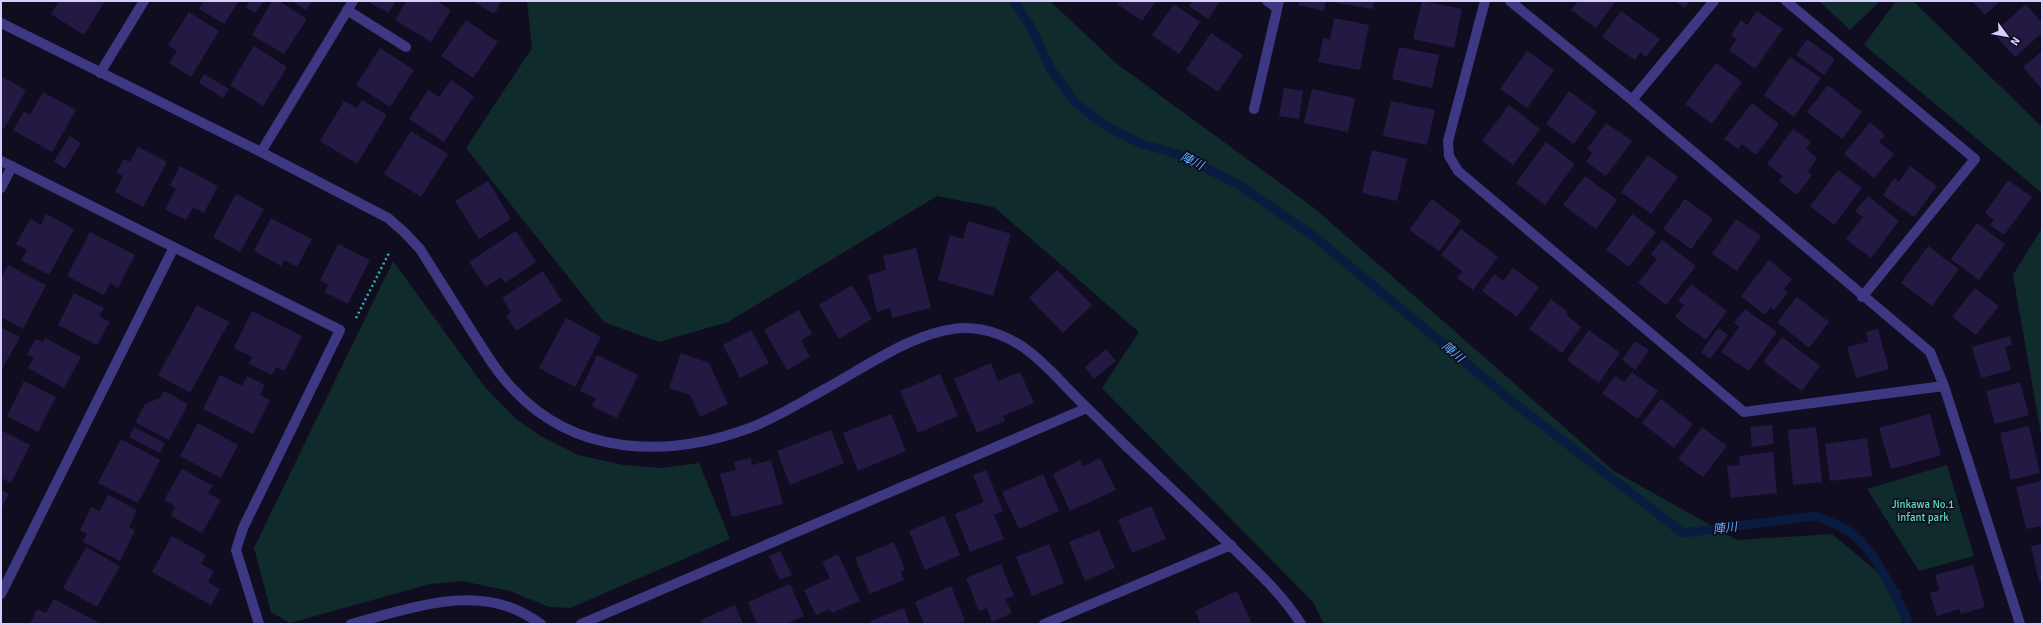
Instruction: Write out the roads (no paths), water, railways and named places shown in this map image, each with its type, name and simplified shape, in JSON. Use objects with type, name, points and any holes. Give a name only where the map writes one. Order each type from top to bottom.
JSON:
[{"type":"street","points":[[100,73],[144,1]]},
{"type":"street","points":[[261,152],[353,1]]},
{"type":"street","points":[[1254,109],[1278,5],[1267,1]]},
{"type":"street","points":[[1485,1],[1448,141],[1449,156],[1458,171],[1738,407],[1744,412],[1944,386]]},
{"type":"street","points":[[1510,1],[1632,100],[1862,297],[1930,352],[1944,386],[2020,624]]},
{"type":"street","points":[[1632,100],[1714,1]]},
{"type":"street","points":[[1786,1],[1975,159],[1862,297]]},
{"type":"street","points":[[347,10],[406,47]]},
{"type":"street","points":[[1,23],[261,152],[388,218],[420,249],[494,366],[512,389],[532,408],[554,423],[597,440],[625,446],[654,448],[685,446],[734,433],[771,419],[898,349],[927,336],[950,329],[968,328],[987,331],[1008,338],[1025,348],[1041,361],[1087,408],[1231,545],[1277,592],[1301,624]]},
{"type":"street","points":[[1,161],[340,330],[243,528],[236,550],[259,624]]},
{"type":"street","points":[[1,188],[12,166]]},
{"type":"street","points":[[1,594],[174,247]]},
{"type":"street","points":[[581,624],[1087,408]]},
{"type":"street","points":[[1044,624],[1231,545]]},
{"type":"street","points":[[351,624],[433,602],[454,600],[494,603],[512,608],[541,624]]},
{"type":"waterway","name":"陣川","points":[[1014,1],[1031,27],[1051,70],[1076,103],[1103,124],[1139,143],[1181,155],[1239,185],[1315,237],[1514,403],[1683,533],[1815,516],[1830,522],[1845,529],[1863,543],[1884,574],[1896,596],[1907,618],[1907,624]]},
{"type":"park label","name":"Jinkawa No.1 infant park","points":[[1923,510]]}]
